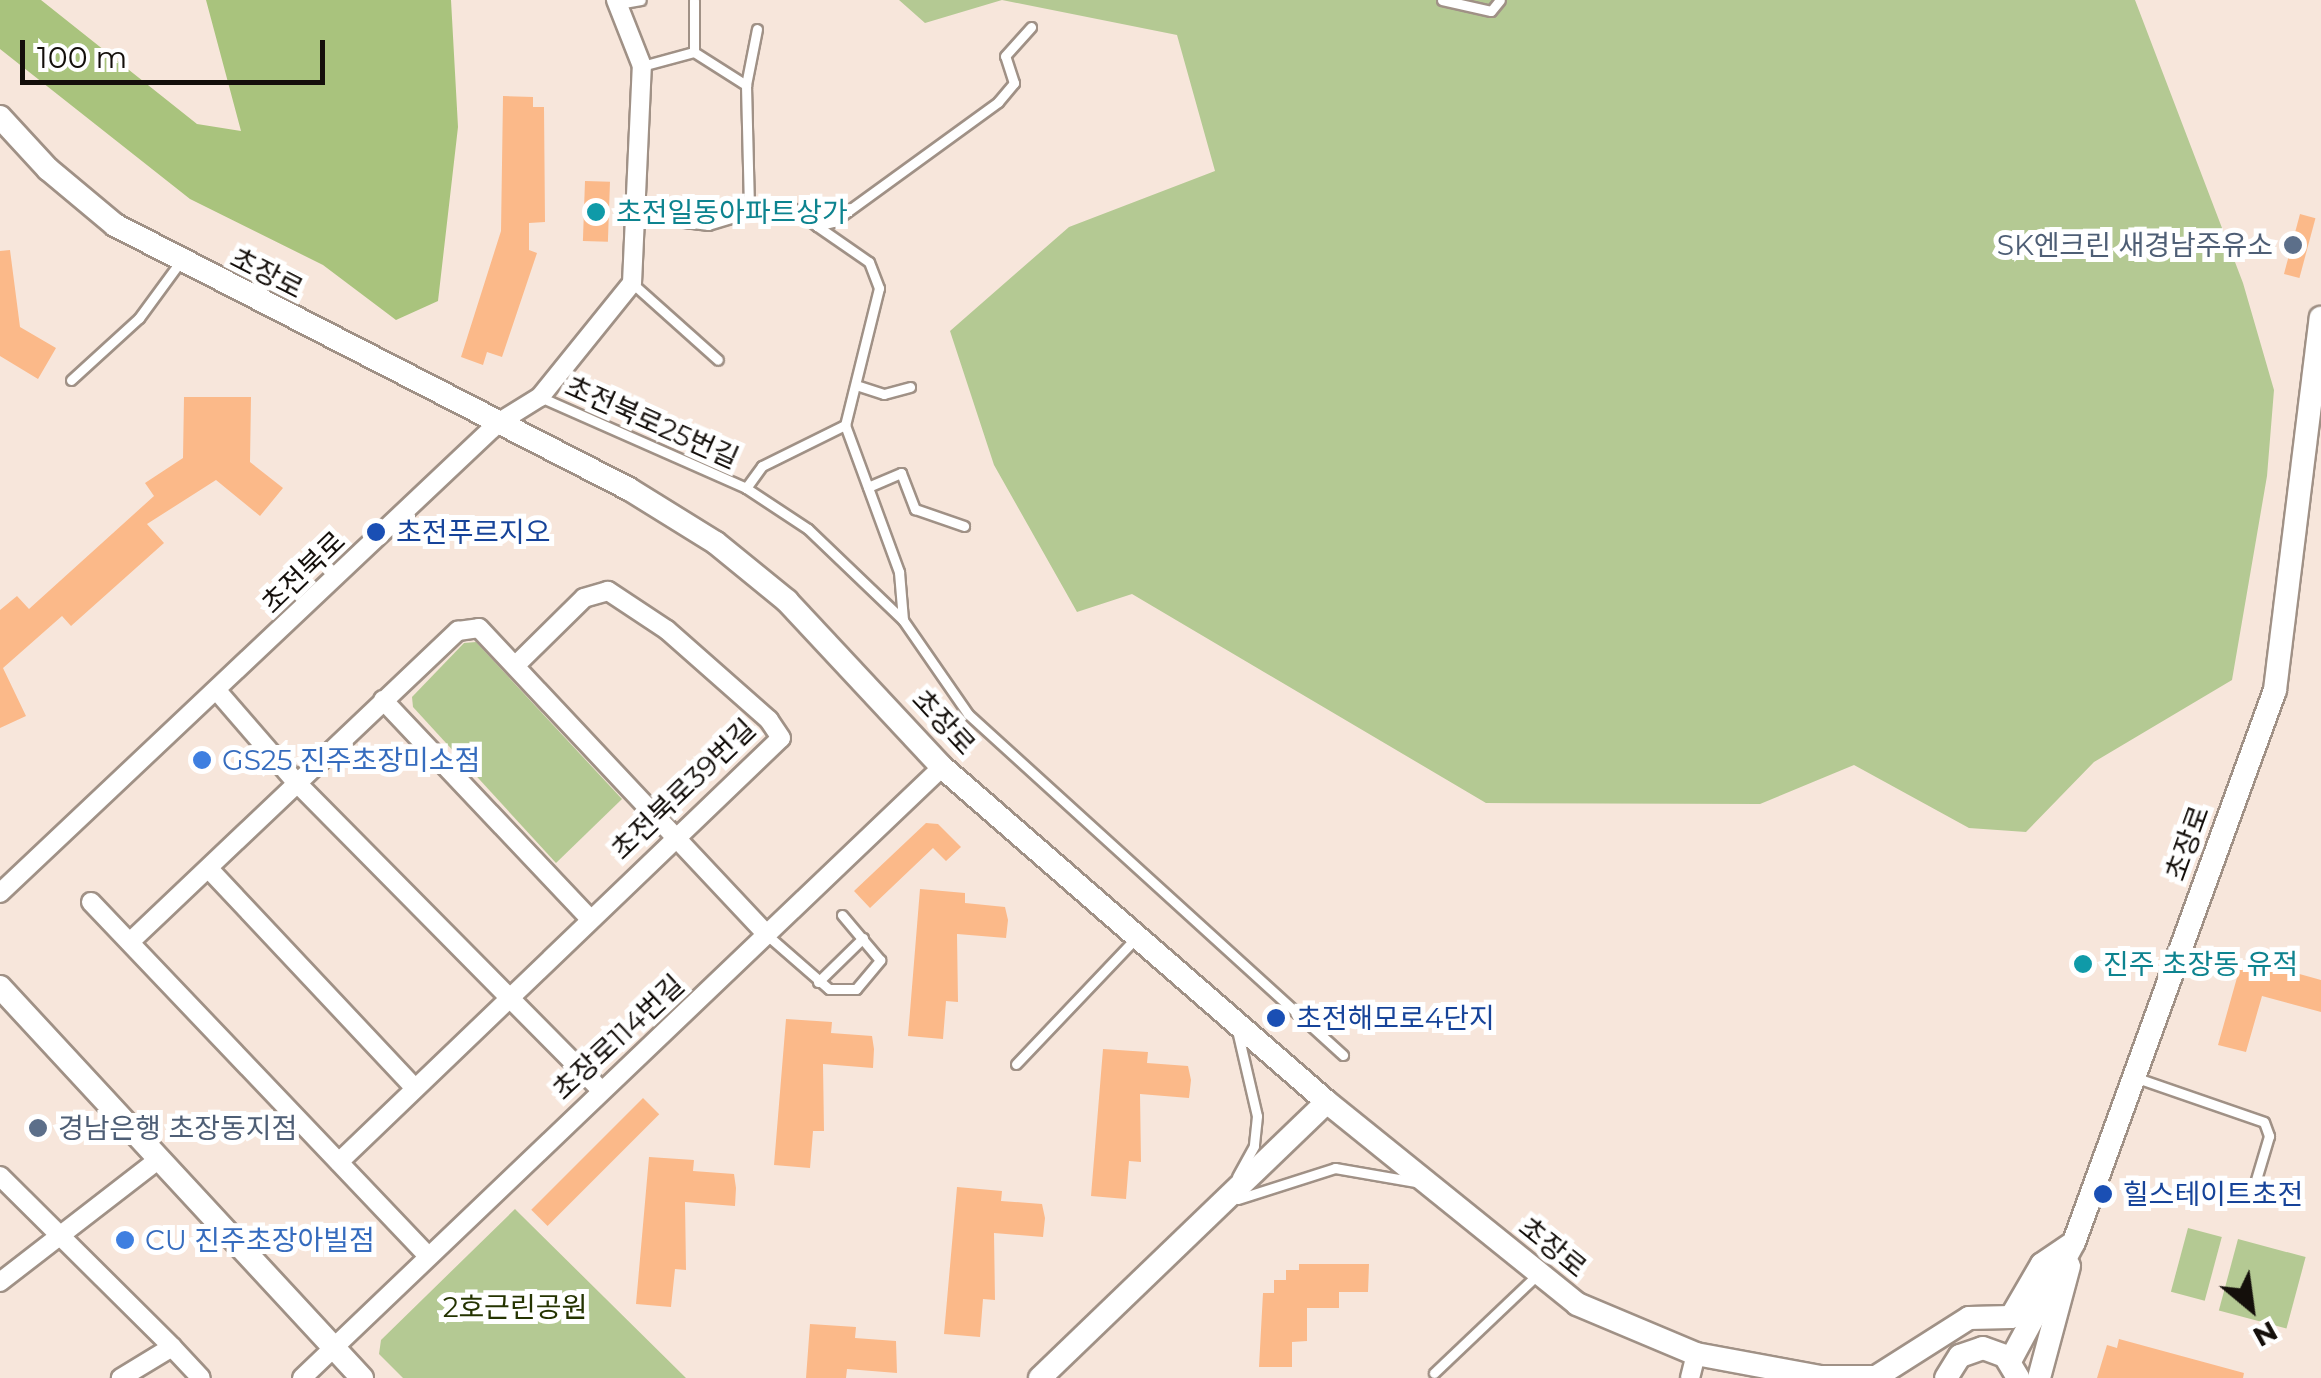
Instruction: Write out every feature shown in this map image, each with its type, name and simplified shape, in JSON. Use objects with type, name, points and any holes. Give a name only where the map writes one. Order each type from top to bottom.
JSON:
[{"type":"street","points":[[617,2],[642,66],[632,283]]},
{"type":"street","name":"초장로","points":[[0,118],[48,169],[115,225],[180,262],[629,489],[716,543],[787,601],[942,766],[1136,938],[1423,1184],[1536,1276],[1577,1304],[1696,1354],[1822,1378],[1876,1377],[1969,1318],[2011,1316],[2042,1264],[2074,1242]]},
{"type":"street","name":"초전북로","points":[[0,893],[218,692],[498,423],[540,397],[632,283]]},
{"type":"street","name":"초장로","points":[[2014,1369],[2074,1242],[2275,690],[2321,318]]},
{"type":"street","name":"초전북로39번길","points":[[339,1162],[674,835],[781,738],[769,720],[666,630],[608,591],[584,598],[516,664]]},
{"type":"street","points":[[131,942],[458,630],[479,628],[767,935]]},
{"type":"street","points":[[218,692],[296,782],[601,1090]]},
{"type":"street","points":[[383,700],[589,918]]},
{"type":"street","name":"초장로114번길","points":[[302,1378],[330,1346],[942,766]]},
{"type":"street","points":[[209,869],[414,1086]]},
{"type":"street","points":[[92,902],[427,1255]]},
{"type":"street","points":[[0,987],[362,1378]]},
{"type":"street","points":[[1040,1378],[1326,1102]]},
{"type":"street","points":[[0,1282],[59,1242],[158,1160]]},
{"type":"street","points":[[0,1176],[59,1242],[201,1378]]},
{"type":"street","points":[[2039,1378],[2074,1242]]},
{"type":"street","points":[[121,1378],[172,1347]]},
{"type":"street","points":[[1946,1378],[1972,1350],[1994,1350],[2014,1369]]},
{"type":"street","points":[[1690,1378],[1696,1354]]},
{"type":"lane","points":[[617,2],[642,0]]},
{"type":"lane","points":[[694,0],[694,52]]},
{"type":"lane","points":[[1442,0],[1491,11],[1500,0]]},
{"type":"lane","points":[[817,226],[834,222],[998,102],[1014,82],[1005,56],[1031,27]]},
{"type":"lane","points":[[749,208],[746,84],[757,30]]},
{"type":"lane","points":[[642,66],[694,52],[746,84]]},
{"type":"lane","points":[[635,216],[708,225],[749,208],[784,202],[868,262],[880,288],[859,386],[846,425]]},
{"type":"lane","points":[[71,380],[139,318],[180,262]]},
{"type":"lane","points":[[632,283],[718,360]]},
{"type":"lane","points":[[859,386],[884,394],[910,386]]},
{"type":"lane","name":"초전북로25번길","points":[[540,397],[746,488],[808,529],[903,620],[968,714],[1342,1056]]},
{"type":"lane","name":"초전북로25번길","points":[[746,488],[762,466],[846,425],[899,572],[903,620]]},
{"type":"lane","points":[[868,487],[900,473],[914,509],[964,526]]},
{"type":"lane","points":[[767,935],[818,982],[843,992],[875,973],[880,960],[842,914]]},
{"type":"lane","points":[[818,982],[863,938]]},
{"type":"lane","points":[[1016,1064],[1136,938]]},
{"type":"lane","points":[[1221,1206],[1254,1146],[1257,1116],[1234,1023]]},
{"type":"lane","points":[[2134,1077],[2264,1122],[2268,1136],[2252,1192]]},
{"type":"lane","points":[[1221,1206],[1335,1168],[1423,1184]]},
{"type":"lane","points":[[1434,1373],[1536,1276]]},
{"type":"green space","points":[[0,0],[41,0],[197,124],[241,131],[206,0],[451,0],[458,127],[438,301],[396,320],[323,265],[190,199],[0,49]]},
{"type":"green space","points":[[899,0],[1002,0],[925,23]]},
{"type":"green space","points":[[1002,0],[2135,0],[2243,283],[2274,390],[2267,476],[2232,680],[2094,762],[2026,832],[1969,828],[1854,765],[1760,804],[1486,803],[1132,594],[1077,612],[994,465],[950,331],[1069,227],[1215,171],[1177,35]]},
{"type":"green space","points":[[476,642],[622,799],[556,863],[413,707],[412,697],[464,643]]},
{"type":"green space","name":"2호근린공원","points":[[515,1209],[686,1378],[403,1378],[379,1354],[381,1340]]},
{"type":"green space","points":[[2188,1228],[2222,1237],[2205,1301],[2171,1292]]},
{"type":"green space","points":[[2238,1239],[2306,1257],[2286,1329],[2219,1310]]},
{"type":"building","points":[[503,96],[533,97],[533,107],[544,107],[545,222],[529,223],[529,250],[537,253],[502,357],[487,352],[483,365],[461,357],[501,231]]},
{"type":"building","name":"초전일동아파트상가","points":[[585,181],[610,182],[608,242],[583,241]]},
{"type":"building","points":[[2300,214],[2315,218],[2299,278],[2284,274]]},
{"type":"building","points":[[10,250],[20,327],[56,348],[38,379],[0,356],[0,251]]},
{"type":"building","points":[[184,397],[251,397],[250,462],[283,488],[260,516],[216,480],[147,524],[164,543],[71,626],[62,616],[3,668],[26,716],[0,728],[0,610],[17,596],[29,609],[154,496],[145,483],[183,458]]},
{"type":"building","points":[[926,823],[938,824],[961,847],[946,861],[933,848],[870,908],[854,891]]},
{"type":"building","points":[[920,889],[965,893],[965,903],[1005,907],[1008,920],[1006,938],[957,934],[958,1002],[946,1001],[943,1039],[908,1036]]},
{"type":"building","points":[[2252,961],[2321,980],[2321,1012],[2262,996],[2246,1052],[2218,1045],[2240,967],[2250,970]]},
{"type":"building","points":[[786,1019],[832,1022],[831,1033],[872,1036],[873,1068],[823,1064],[824,1131],[813,1131],[810,1168],[774,1165]]},
{"type":"building","points":[[1103,1049],[1148,1052],[1147,1063],[1188,1066],[1191,1080],[1189,1098],[1140,1094],[1141,1162],[1129,1161],[1126,1199],[1091,1196]]},
{"type":"building","points":[[643,1098],[659,1114],[548,1226],[531,1210]]},
{"type":"building","points":[[649,1157],[694,1160],[693,1171],[734,1174],[735,1206],[685,1202],[686,1270],[675,1269],[671,1307],[636,1304]]},
{"type":"building","points":[[957,1187],[1002,1191],[1001,1201],[1042,1204],[1045,1218],[1043,1237],[994,1233],[995,1300],[983,1299],[980,1337],[944,1334]]},
{"type":"building","points":[[1299,1264],[1369,1264],[1368,1292],[1339,1292],[1339,1308],[1307,1308],[1307,1341],[1292,1342],[1292,1367],[1259,1367],[1263,1293],[1274,1293],[1274,1280],[1286,1280],[1286,1270],[1299,1270]]},
{"type":"building","points":[[810,1324],[856,1327],[855,1338],[896,1341],[897,1373],[847,1369],[846,1378],[806,1378]]},
{"type":"building","points":[[2119,1339],[2244,1373],[2243,1378],[2097,1378],[2107,1345],[2117,1348]]},
{"type":"place","name":"초전일동아파트상가","points":[[596,212]]},
{"type":"place","name":"SK엔크린 새경남주유소","points":[[2293,245]]},
{"type":"place","name":"초전푸르지오","points":[[376,532]]},
{"type":"place","name":"GS25 진주초장미소점","points":[[202,760]]},
{"type":"place","name":"진주 초장동 유적","points":[[2083,964]]},
{"type":"place","name":"초전해모로4단지","points":[[1276,1018]]},
{"type":"place","name":"경남은행 초장동지점","points":[[38,1128]]},
{"type":"place","name":"힐스테이트초전","points":[[2103,1194]]},
{"type":"place","name":"CU 진주초장아빌점","points":[[125,1240]]}]
